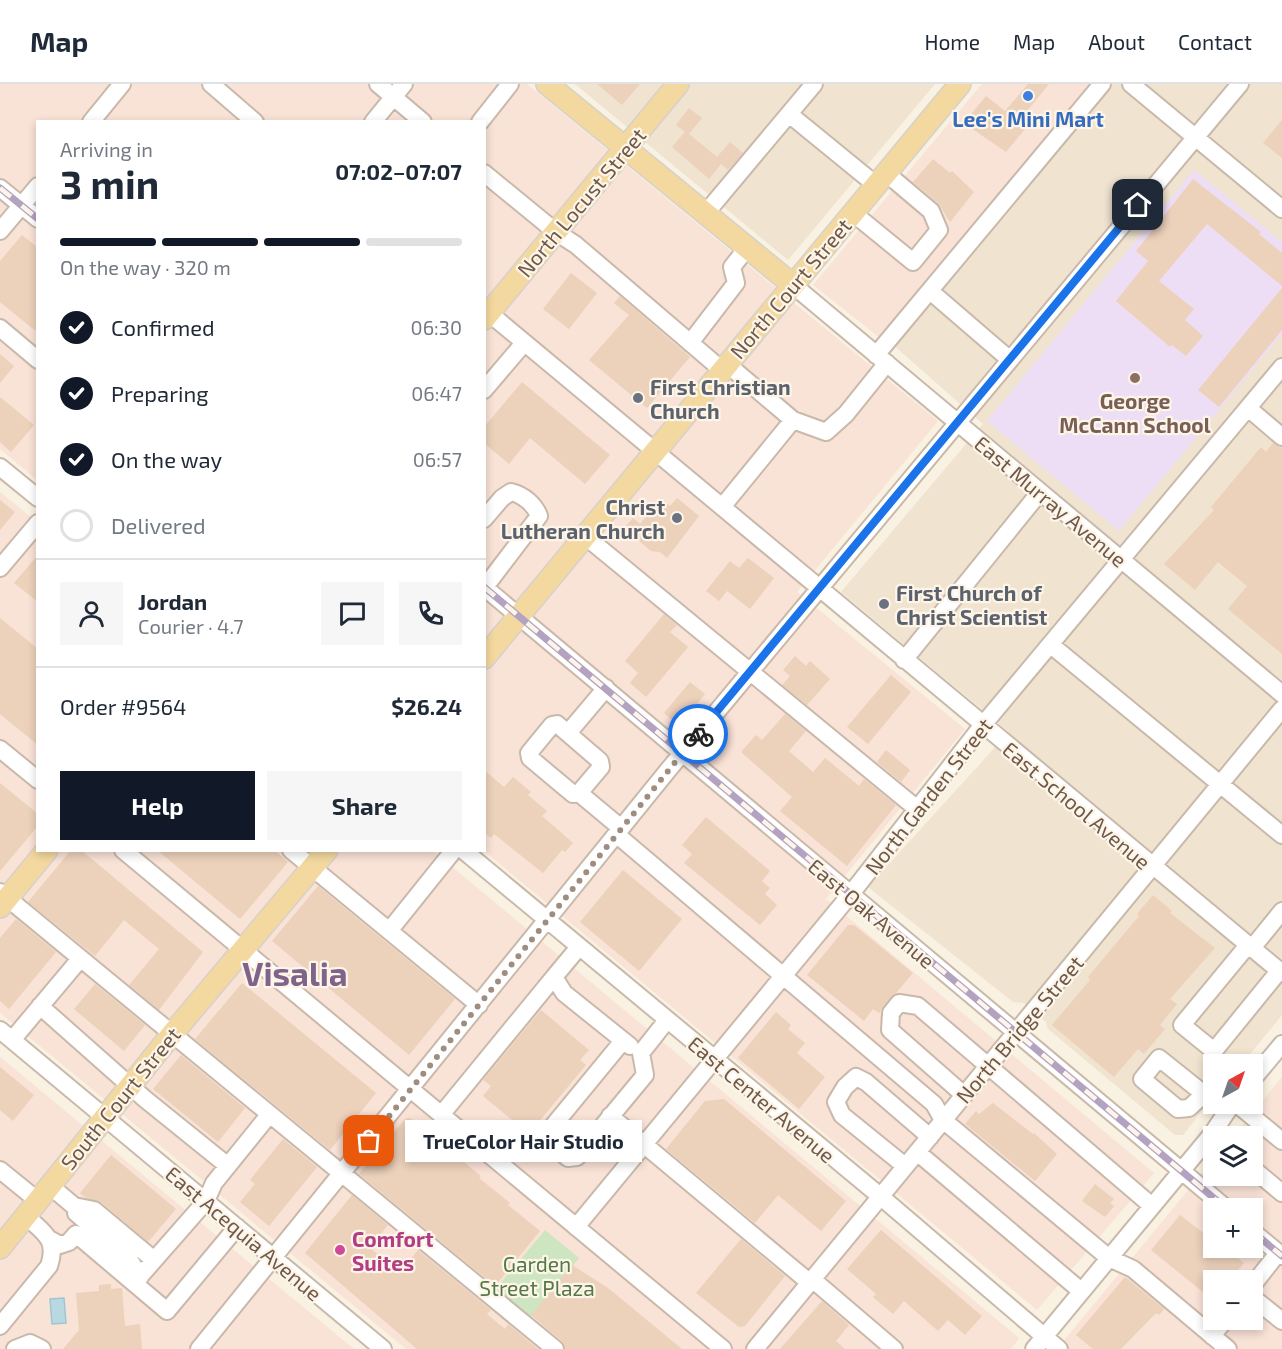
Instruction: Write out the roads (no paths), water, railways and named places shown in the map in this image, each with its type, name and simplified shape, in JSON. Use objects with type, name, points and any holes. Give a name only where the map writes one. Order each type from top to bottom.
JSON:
[{"type":"main road","points":[[547,84],[793,285]]},
{"type":"main road","name":"North Locust Street","points":[[487,316],[678,84]]},
{"type":"main road","name":"North Court Street","points":[[486,656],[960,84]]},
{"type":"main road","points":[[2,899],[44,852]]},
{"type":"main road","points":[[242,950],[325,852]]},
{"type":"main road","name":"South Court Street","points":[[0,1248],[242,950]]},
{"type":"street","points":[[93,120],[122,84]]},
{"type":"street","points":[[211,84],[253,120]]},
{"type":"street","points":[[378,84],[399,90],[422,120]]},
{"type":"street","points":[[482,120],[510,84]]},
{"type":"street","points":[[705,214],[814,84]]},
{"type":"street","points":[[486,175],[556,232],[576,245],[690,343],[793,420],[826,432],[846,414],[882,359],[1102,84]]},
{"type":"street","points":[[1131,84],[1282,209]]},
{"type":"street","points":[[199,1349],[682,753],[1240,84]]},
{"type":"street","points":[[375,120],[399,90]]},
{"type":"street","points":[[789,114],[931,212],[939,230],[913,262],[853,213]]},
{"type":"street","points":[[0,188],[36,217]]},
{"type":"street","points":[[0,231],[36,188]]},
{"type":"street","points":[[690,343],[736,283],[732,267],[747,248]]},
{"type":"street","name":"East Murray Avenue","points":[[793,285],[1282,694]]},
{"type":"street","points":[[937,297],[1009,359]]},
{"type":"street","name":"East School Avenue","points":[[487,316],[524,343],[820,588],[982,726],[1281,972]]},
{"type":"street","points":[[0,328],[36,358]]},
{"type":"street","points":[[486,388],[524,343]]},
{"type":"street","name":"North Garden Street","points":[[576,1227],[850,895],[982,726],[1282,367]]},
{"type":"street","points":[[1248,408],[1282,436]]},
{"type":"street","points":[[722,507],[793,420]]},
{"type":"street","points":[[0,467],[36,496]]},
{"type":"street","points":[[486,517],[502,498],[511,492],[518,494],[536,507],[539,516],[486,586]]},
{"type":"street","points":[[904,660],[1040,492]]},
{"type":"street","points":[[0,568],[36,525]]},
{"type":"street","points":[[585,536],[916,808]]},
{"type":"street","name":"East Oak Avenue","points":[[486,588],[1214,1198]]},
{"type":"street","points":[[1051,645],[1282,835]]},
{"type":"street","points":[[568,733],[606,688]]},
{"type":"street","name":"North Bridge Street","points":[[755,1349],[1282,709]]},
{"type":"street","points":[[557,724],[600,761],[601,767],[579,793],[573,794],[530,758],[529,753],[552,725],[557,724]]},
{"type":"street","points":[[0,749],[36,778]]},
{"type":"street","points":[[579,793],[618,831],[782,977],[934,1104],[943,1120],[1109,1258],[1133,1269],[1228,1349]]},
{"type":"street","points":[[125,852],[723,1349]]},
{"type":"street","points":[[293,852],[479,1005]]},
{"type":"street","points":[[389,931],[452,852]]},
{"type":"street","name":"East Center Avenue","points":[[465,852],[880,1196],[1059,1349]]},
{"type":"street","points":[[2,899],[80,959],[555,1349]]},
{"type":"street","points":[[1281,972],[1214,1051],[1182,1025],[1282,911]]},
{"type":"street","points":[[441,1115],[579,947]]},
{"type":"street","points":[[6,1035],[40,1006],[80,959]]},
{"type":"street","points":[[554,978],[564,993],[622,1042],[641,1053]]},
{"type":"street","points":[[964,1095],[890,1030],[891,1013],[899,1003],[918,1006],[1152,1206]]},
{"type":"street","points":[[40,1006],[228,1166]]},
{"type":"street","points":[[622,1042],[548,1132],[549,1142],[568,1158],[577,1157],[645,1075],[641,1053],[667,1020]]},
{"type":"street","name":"East Acequia Avenue","points":[[6,1035],[383,1349]]},
{"type":"street","points":[[1263,1067],[1282,1044]]},
{"type":"street","points":[[905,1166],[842,1115],[836,1102],[845,1087],[856,1077],[866,1082],[930,1137]]},
{"type":"street","points":[[1239,1114],[1282,1141]]},
{"type":"street","points":[[137,1280],[206,1201],[214,1183],[268,1115]]},
{"type":"street","points":[[610,1116],[894,1349]]},
{"type":"street","points":[[1034,1349],[1203,1147]]},
{"type":"street","points":[[916,1152],[1081,1291]]},
{"type":"street","points":[[0,1170],[38,1200],[76,1209],[133,1253],[154,1260]]},
{"type":"street","points":[[1263,1177],[1282,1193]]},
{"type":"street","points":[[0,1326],[49,1266],[53,1254],[51,1240],[38,1200]]},
{"type":"street","points":[[76,1209],[81,1227],[167,1311],[237,1227]]},
{"type":"street","points":[[51,1240],[60,1245],[69,1242],[76,1234],[137,1280]]},
{"type":"street","points":[[1263,1240],[1280,1255],[1263,1274]]},
{"type":"street","points":[[1263,1306],[1282,1321]]},
{"type":"street","points":[[1212,1336],[1217,1330]]},
{"type":"street","points":[[15,1349],[30,1343],[42,1349]]},
{"type":"water","points":[[64,1298],[66,1323],[52,1324],[50,1299]]},
{"type":"railway","points":[[0,188],[36,217]]},
{"type":"railway","points":[[486,589],[1214,1198]]},
{"type":"railway","points":[[1263,1240],[1282,1256]]},
{"type":"place","name":"Lee's Mini Mart","points":[[1028,96]]},
{"type":"place","name":"George McCann School","points":[[1135,378]]},
{"type":"place","name":"First Christian Church","points":[[638,398]]},
{"type":"place","name":"Christ Lutheran Church","points":[[677,518]]},
{"type":"place","name":"First Church of Christ Scientist","points":[[884,604]]},
{"type":"place","name":"TrueColor Hair Studio","points":[[369,1141]]},
{"type":"place","name":"Comfort Suites","points":[[340,1250]]},
{"type":"district","name":"Visalia","points":[[295,973]]},
{"type":"park label","name":"Garden Street Plaza","points":[[537,1275]]}]
